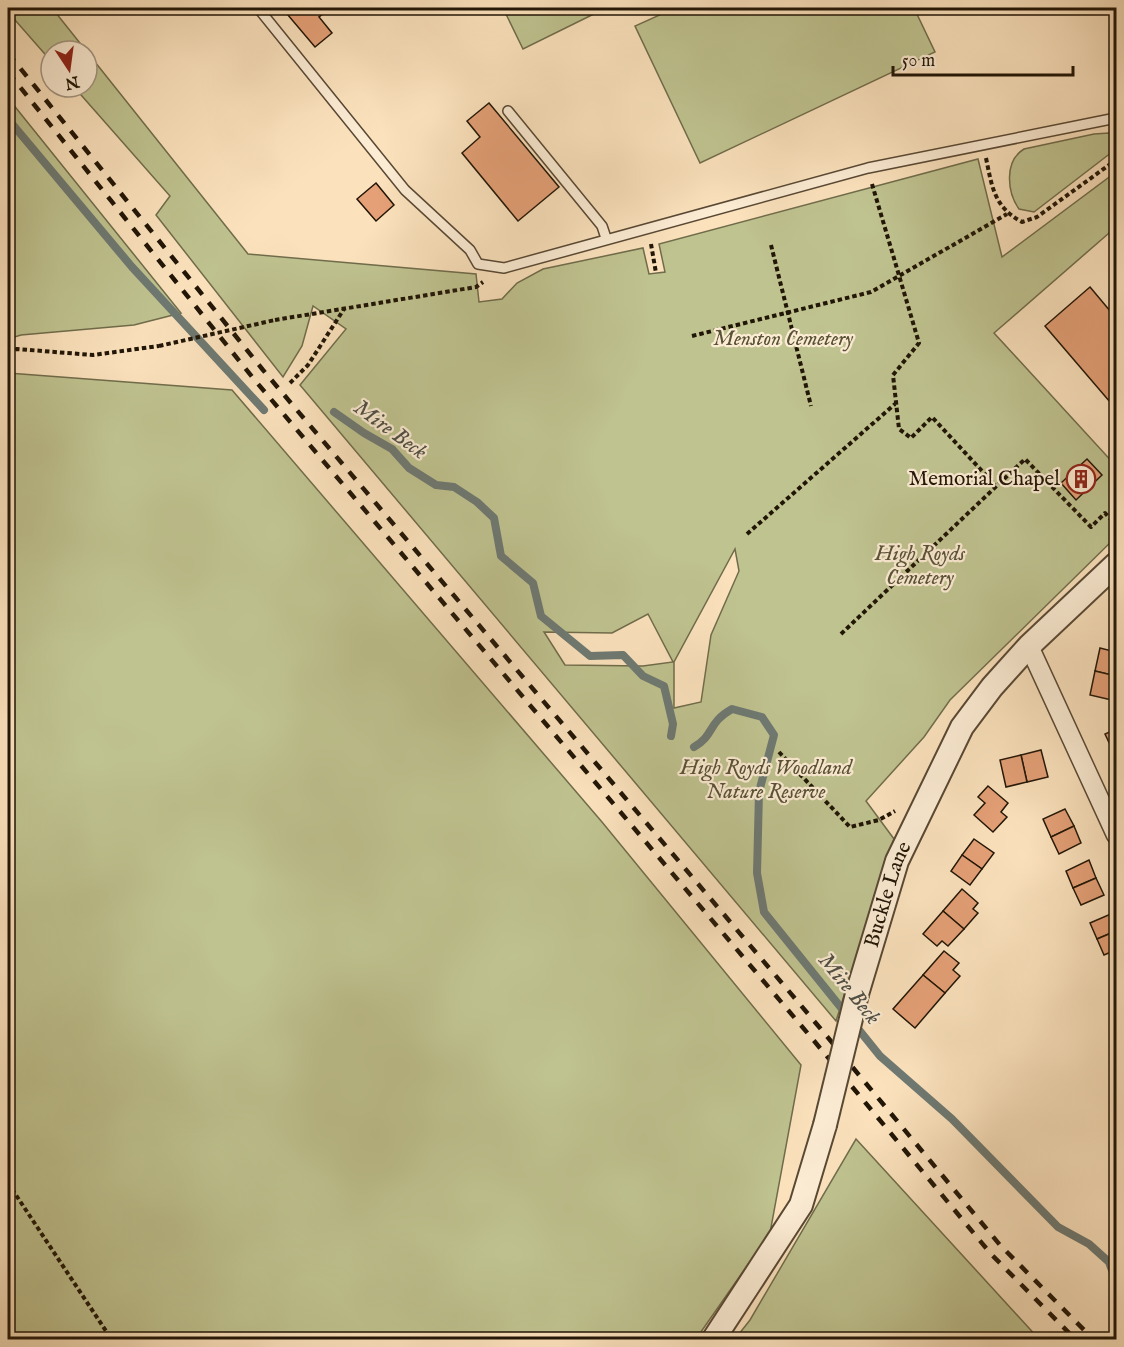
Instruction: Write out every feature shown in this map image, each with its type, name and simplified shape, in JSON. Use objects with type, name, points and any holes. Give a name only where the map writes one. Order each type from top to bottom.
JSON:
[{"type":"street","name":"Buckle Lane","points":[[713,1340],[801,1205],[825,1125],[857,994],[897,861],[962,727],[992,687],[1029,646],[1116,564]]},
{"type":"street","points":[[1029,646],[1116,835]]},
{"type":"lane","points":[[258,8],[405,190],[470,250],[478,264],[504,268],[606,238],[868,168],[1116,118]]},
{"type":"lane","points":[[508,111],[602,226],[606,238]]},
{"type":"path","points":[[983,144],[992,186],[1007,214],[1022,222],[1037,217],[1116,160]]},
{"type":"path","points":[[868,168],[919,343],[893,375],[899,429],[911,438],[932,417],[995,485]]},
{"type":"path","points":[[692,336],[871,292],[1007,214]]},
{"type":"path","points":[[648,228],[656,273]]},
{"type":"path","points":[[771,245],[811,406]]},
{"type":"path","points":[[8,352],[17,349],[93,355],[159,346],[275,320],[476,287],[504,268]]},
{"type":"path","points":[[290,383],[308,365],[344,309]]},
{"type":"path","points":[[747,534],[896,403]]},
{"type":"path","points":[[841,634],[995,485],[1025,459],[1091,527],[1105,513],[1116,525]]},
{"type":"path","points":[[779,752],[850,827],[879,820],[930,792]]},
{"type":"path","points":[[8,1183],[112,1340]]},
{"type":"green space","points":[[8,8],[52,8],[77,39],[39,39],[39,47],[8,12]]},
{"type":"green space","points":[[503,8],[606,8],[523,49]]},
{"type":"green space","points":[[675,8],[914,8],[935,52],[700,163],[635,26]]},
{"type":"green space","points":[[99,67],[248,254],[476,274],[479,302],[502,299],[517,283],[543,269],[643,248],[649,274],[665,272],[659,244],[978,159],[1002,257],[1116,172],[1116,227],[994,333],[1116,466],[1116,537],[950,700],[924,737],[866,801],[894,839],[836,1021],[300,385],[346,329],[313,306],[302,346],[283,377],[156,215],[170,196],[85,99],[99,99]],"holes":[[[735,549],[739,571],[711,635],[701,702],[674,708],[674,662]],[[648,614],[673,662],[643,666],[565,665],[544,632],[612,633]]]},
{"type":"green space","points":[[8,98],[181,313],[134,325],[21,335],[8,339]]},
{"type":"green space","points":[[1109,133],[1116,140],[1116,149],[1034,212],[1019,209],[1010,186],[1010,169],[1018,154],[1024,149]]},
{"type":"green space","points":[[8,373],[232,390],[602,822],[801,1065],[770,1233],[696,1339],[8,1340]]},
{"type":"green space","points":[[856,1139],[1039,1339],[735,1339],[750,1320]]},
{"type":"building","points":[[282,8],[331,8],[319,17],[332,33],[315,47]]},
{"type":"building","points":[[489,103],[559,187],[518,221],[462,153],[480,137],[467,121]]},
{"type":"building","points":[[376,183],[394,205],[376,221],[357,199]]},
{"type":"building","points":[[1090,287],[1116,318],[1116,409],[1045,326]]},
{"type":"building","name":"Memorial Chapel","points":[[1087,459],[1102,475],[1076,500],[1061,483]]},
{"type":"building","points":[[1100,648],[1116,652],[1116,676],[1095,671]]},
{"type":"building","points":[[1095,671],[1116,676],[1116,701],[1090,695]]},
{"type":"building","points":[[1116,729],[1116,754],[1115,755],[1105,734]]},
{"type":"building","points":[[1041,750],[1048,777],[1027,782],[1021,755]]},
{"type":"building","points":[[1021,755],[1027,782],[1006,787],[1000,760]]},
{"type":"building","points":[[988,786],[1008,803],[1001,812],[1007,817],[993,832],[974,815],[985,803],[978,797]]},
{"type":"building","points":[[1065,809],[1074,826],[1051,837],[1043,819]]},
{"type":"building","points":[[1074,826],[1081,843],[1059,854],[1051,837]]},
{"type":"building","points":[[974,839],[994,853],[982,869],[962,855]]},
{"type":"building","points":[[962,855],[982,869],[970,885],[951,871]]},
{"type":"building","points":[[1089,860],[1096,878],[1073,888],[1066,871]]},
{"type":"building","points":[[1096,878],[1104,895],[1081,905],[1073,888]]},
{"type":"building","points":[[962,889],[978,903],[973,909],[978,913],[964,929],[943,911]]},
{"type":"building","points":[[943,911],[964,929],[948,946],[942,941],[937,946],[923,934]]},
{"type":"building","points":[[1113,913],[1116,931],[1097,939],[1090,923]]},
{"type":"building","points":[[1116,931],[1116,950],[1104,955],[1097,939]]},
{"type":"building","points":[[944,951],[959,963],[953,970],[960,976],[945,993],[923,975]]},
{"type":"building","points":[[923,975],[945,993],[915,1028],[893,1009]]},
{"type":"waterway","name":"Mire Beck","points":[[8,119],[132,267],[264,410]]},
{"type":"waterway","name":"Mire Beck","points":[[334,412],[392,449],[409,468],[436,485],[454,487],[477,502],[494,518],[501,556],[533,583],[541,616],[590,656],[623,655],[643,676],[664,686],[673,724],[671,736]]},
{"type":"waterway","name":"Mire Beck","points":[[694,747],[705,738],[718,719],[732,709],[762,717],[774,735],[759,792],[757,873],[764,912],[880,1056],[952,1119],[1058,1227],[1089,1244],[1109,1262],[1116,1281]]},
{"type":"railway","points":[[8,53],[263,370],[820,1028],[1000,1245],[1094,1340]]},
{"type":"railway","points":[[8,72],[253,378],[810,1036],[991,1254],[1076,1340]]},
{"type":"place","name":"Memorial Chapel","points":[[1081,479]]},
{"type":"park label","name":"Menston Cemetery","points":[[783,339]]},
{"type":"park label","name":"High Royds Cemetery","points":[[920,566]]},
{"type":"park label","name":"High Royds Woodland Nature Reserve","points":[[766,780]]}]
